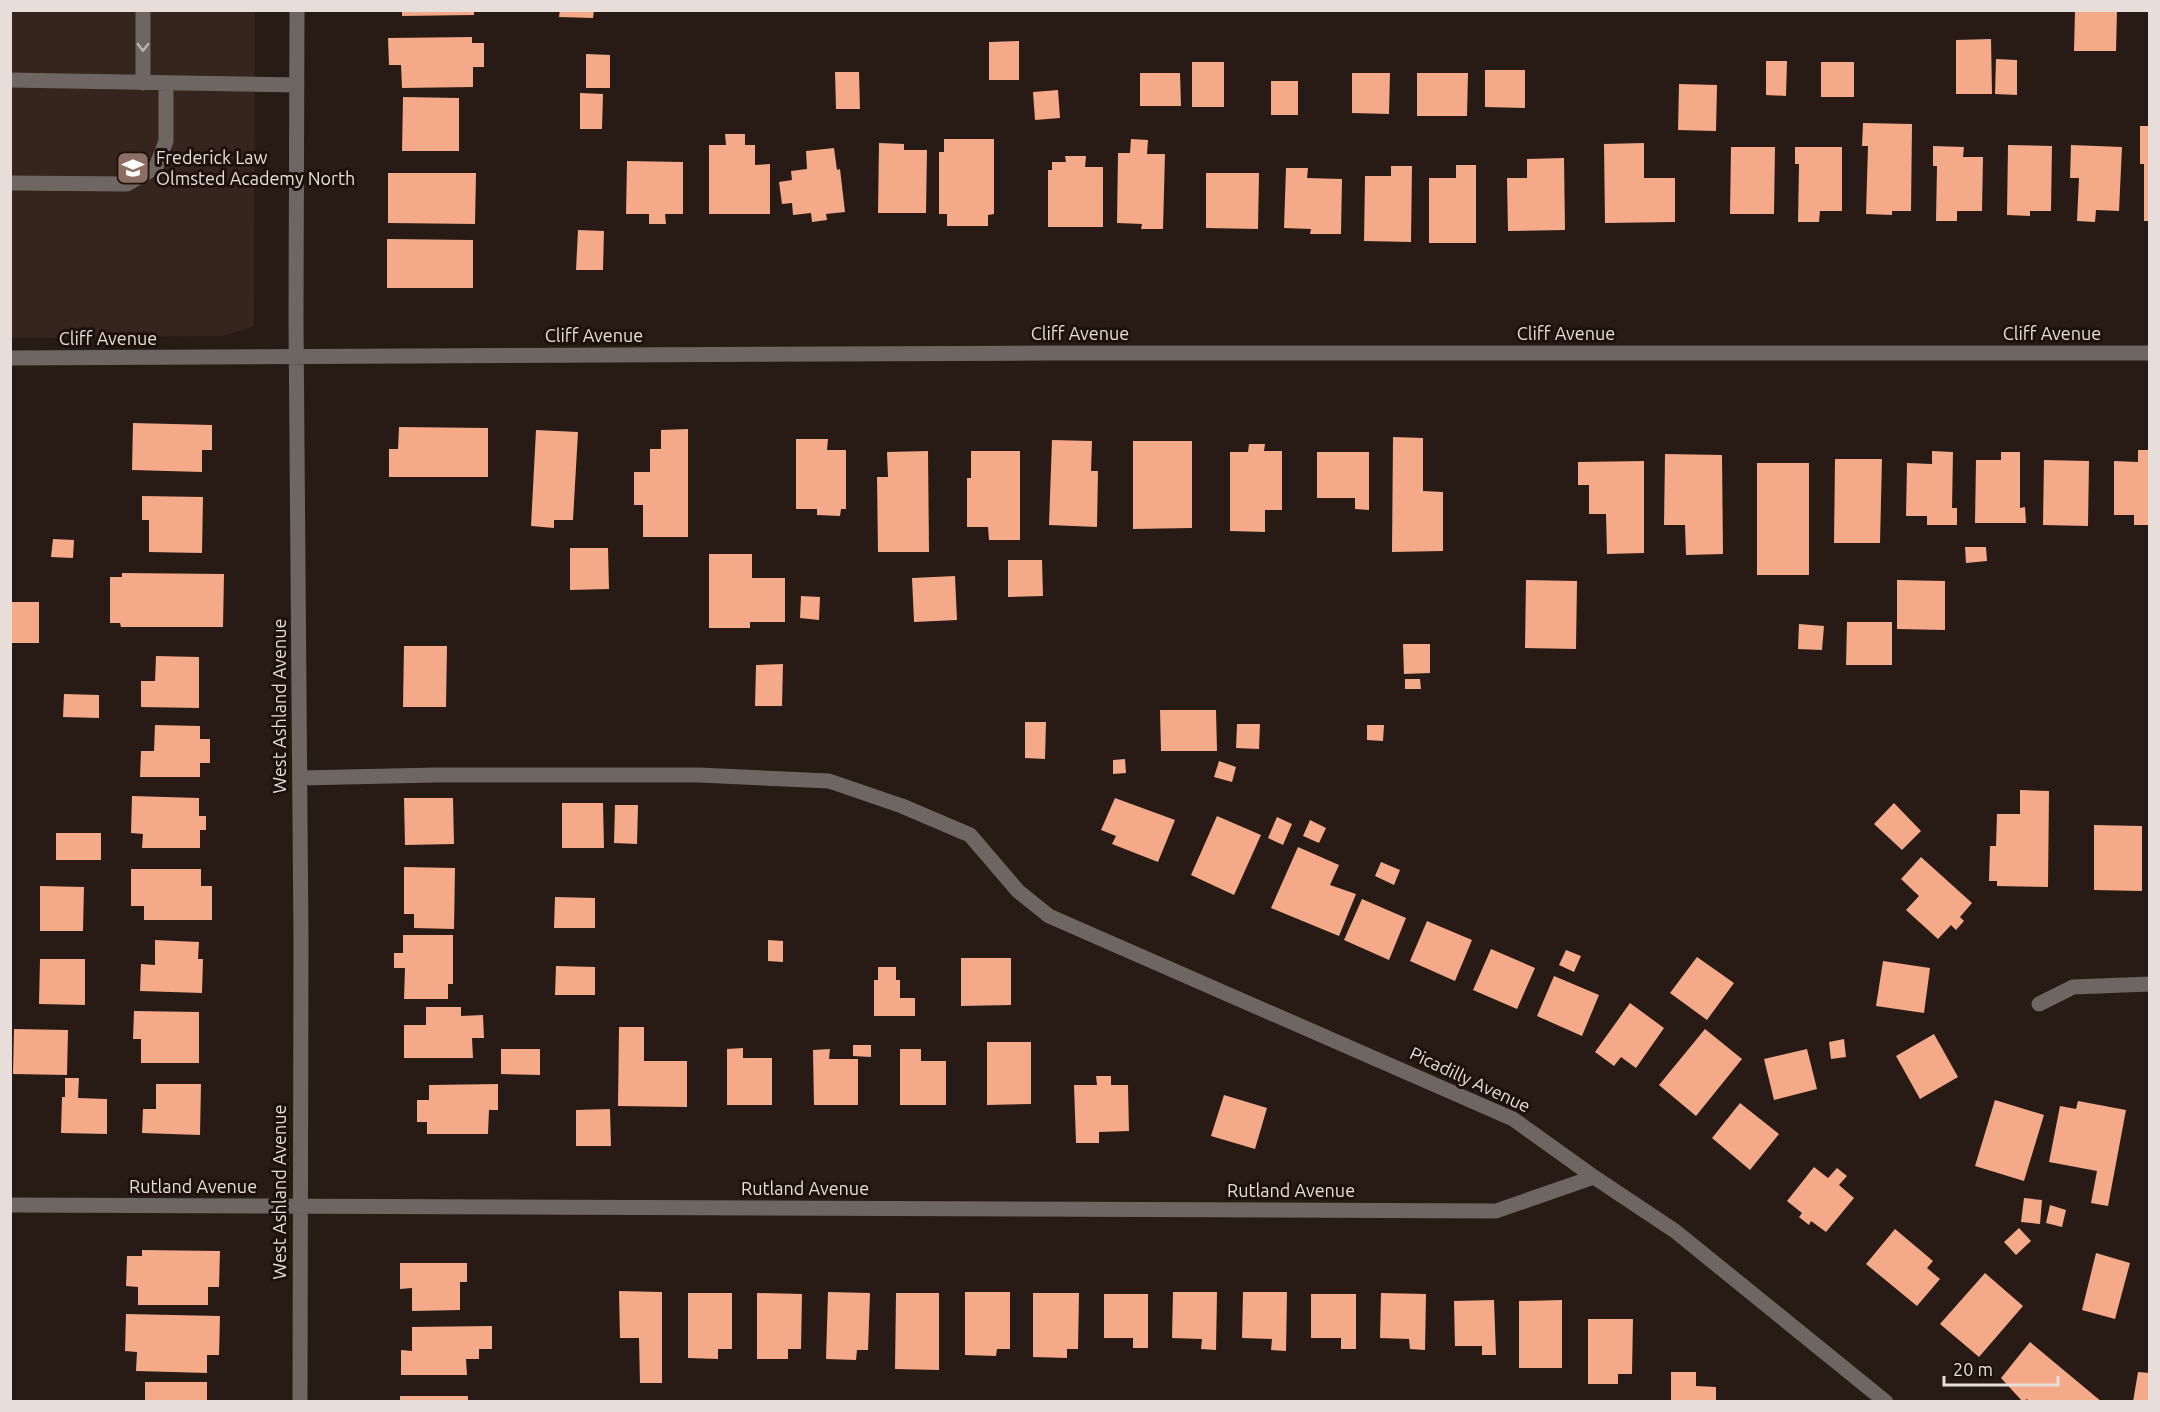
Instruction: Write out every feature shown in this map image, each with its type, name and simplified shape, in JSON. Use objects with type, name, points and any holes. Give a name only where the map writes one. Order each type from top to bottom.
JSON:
[{"type":"street","points":[[143,10],[143,83]]},
{"type":"street","name":"West Ashland Avenue","points":[[297,10],[300,1401]]},
{"type":"street","points":[[10,80],[297,85]]},
{"type":"street","points":[[10,183],[127,184],[156,167],[166,141],[166,83]]},
{"type":"street","name":"Cliff Avenue","points":[[10,358],[1044,353],[2150,353]]},
{"type":"street","name":"Picadilly Avenue","points":[[300,778],[436,775],[699,775],[829,781],[902,806],[970,835],[1018,891],[1049,916],[1513,1119],[1675,1231],[1886,1401]]},
{"type":"street","points":[[2039,1004],[2073,987],[2150,984]]},
{"type":"street","name":"Rutland Avenue","points":[[10,1205],[1496,1211],[1594,1177]]},
{"type":"shaded area","name":"Frederick Law Olmsted Academy North","points":[[11,11],[255,11],[254,326],[223,336],[11,338]]},
{"type":"building","points":[[402,10],[474,10],[474,15],[402,16]]},
{"type":"building","points":[[560,10],[594,10],[593,18],[559,17]]},
{"type":"building","points":[[2075,10],[2117,10],[2116,51],[2074,51]]},
{"type":"building","points":[[472,37],[472,43],[484,43],[484,67],[473,67],[473,87],[402,88],[401,65],[389,65],[388,38]]},
{"type":"building","points":[[1991,39],[1992,94],[1956,94],[1956,40]]},
{"type":"building","points":[[1019,41],[1019,80],[989,80],[989,42]]},
{"type":"building","points":[[586,54],[610,55],[610,88],[586,88]]},
{"type":"building","points":[[1996,59],[2017,60],[2017,95],[1995,94]]},
{"type":"building","points":[[1766,61],[1787,61],[1786,96],[1766,95]]},
{"type":"building","points":[[1192,62],[1224,62],[1224,107],[1192,107]]},
{"type":"building","points":[[1821,62],[1854,62],[1854,97],[1821,97]]},
{"type":"building","points":[[1485,70],[1525,70],[1525,108],[1485,107]]},
{"type":"building","points":[[835,72],[859,72],[860,109],[836,109]]},
{"type":"building","points":[[1140,73],[1180,73],[1181,106],[1140,106]]},
{"type":"building","points":[[1352,73],[1390,73],[1389,114],[1352,113]]},
{"type":"building","points":[[1417,73],[1468,73],[1467,116],[1417,116]]},
{"type":"building","points":[[1271,81],[1298,81],[1298,115],[1271,115]]},
{"type":"building","points":[[1679,84],[1717,85],[1716,131],[1678,130]]},
{"type":"building","points":[[1058,90],[1060,118],[1035,120],[1033,92]]},
{"type":"building","points":[[580,93],[603,94],[602,129],[580,129]]},
{"type":"building","points":[[403,97],[459,98],[459,151],[402,151]]},
{"type":"building","points":[[1863,123],[1912,124],[1911,211],[1892,211],[1892,215],[1866,214],[1868,146],[1862,146]]},
{"type":"building","points":[[2140,126],[2150,126],[2150,221],[2144,221],[2144,164],[2140,164]]},
{"type":"building","points":[[725,134],[745,134],[745,145],[755,145],[755,165],[770,164],[770,214],[709,214],[709,145],[726,145]]},
{"type":"building","points":[[944,139],[994,139],[994,214],[988,215],[988,226],[947,226],[947,214],[939,214],[939,152],[944,152]]},
{"type":"building","points":[[1131,139],[1148,140],[1147,154],[1165,154],[1163,229],[1141,229],[1142,224],[1117,223],[1118,153],[1130,153]]},
{"type":"building","points":[[879,143],[904,144],[904,150],[927,150],[926,213],[878,213]]},
{"type":"building","points":[[1644,143],[1644,178],[1675,178],[1675,222],[1605,223],[1604,144]]},
{"type":"building","points":[[2008,145],[2052,146],[2051,211],[2030,211],[2030,216],[2007,215]]},
{"type":"building","points":[[2071,145],[2122,147],[2119,211],[2096,210],[2095,222],[2077,221],[2079,178],[2070,178]]},
{"type":"building","points":[[1933,146],[1964,147],[1963,157],[1983,157],[1982,211],[1957,211],[1957,221],[1936,221],[1937,166],[1933,166]]},
{"type":"building","points":[[1731,147],[1775,147],[1774,214],[1730,214]]},
{"type":"building","points":[[1795,147],[1842,147],[1842,211],[1820,211],[1819,222],[1798,222],[1799,164],[1795,164]]},
{"type":"building","points":[[834,148],[837,170],[840,169],[845,212],[826,214],[827,220],[812,222],[811,213],[793,215],[792,203],[782,204],[779,182],[792,180],[791,171],[807,169],[806,151]]},
{"type":"building","points":[[1065,156],[1086,156],[1085,167],[1103,167],[1103,227],[1048,227],[1048,170],[1052,170],[1052,162],[1066,162]]},
{"type":"building","points":[[1564,158],[1565,230],[1508,231],[1507,178],[1527,178],[1527,159]]},
{"type":"building","points":[[627,161],[683,162],[683,214],[665,214],[666,224],[649,224],[649,214],[626,214]]},
{"type":"building","points":[[1456,165],[1476,165],[1476,243],[1429,243],[1429,178],[1456,178]]},
{"type":"building","points":[[1391,166],[1412,166],[1411,242],[1364,241],[1365,176],[1391,176]]},
{"type":"building","points":[[1286,168],[1308,168],[1307,178],[1342,179],[1341,234],[1310,234],[1311,229],[1284,228]]},
{"type":"building","points":[[388,173],[476,173],[475,224],[388,223]]},
{"type":"building","points":[[1206,173],[1259,173],[1258,229],[1206,228]]},
{"type":"building","points":[[578,230],[604,231],[603,270],[576,270]]},
{"type":"building","points":[[387,239],[473,240],[473,288],[387,288]]},
{"type":"building","points":[[133,423],[212,425],[212,450],[202,450],[202,472],[132,470]]},
{"type":"building","points":[[399,427],[488,428],[488,477],[389,477],[389,449],[398,449]]},
{"type":"building","points":[[688,429],[688,537],[643,537],[643,505],[634,505],[634,472],[650,472],[650,449],[661,449],[661,430]]},
{"type":"building","points":[[536,430],[578,432],[573,520],[554,520],[554,528],[531,526]]},
{"type":"building","points":[[1393,437],[1423,438],[1423,491],[1443,492],[1443,551],[1392,552]]},
{"type":"building","points":[[796,439],[828,439],[827,450],[846,450],[846,509],[841,509],[840,516],[817,515],[817,509],[796,509]]},
{"type":"building","points":[[1052,440],[1092,441],[1091,471],[1098,471],[1097,527],[1049,525]]},
{"type":"building","points":[[1133,441],[1192,441],[1192,528],[1133,529]]},
{"type":"building","points":[[1249,444],[1265,444],[1264,451],[1282,451],[1282,510],[1265,510],[1265,532],[1230,531],[1230,452],[1248,452]]},
{"type":"building","points":[[2138,450],[2150,450],[2150,525],[2134,525],[2134,515],[2114,515],[2114,461],[2138,462]]},
{"type":"building","points":[[928,451],[929,552],[878,552],[877,477],[888,477],[887,452]]},
{"type":"building","points":[[971,451],[1020,451],[1020,540],[989,540],[988,527],[967,527],[967,478],[971,478]]},
{"type":"building","points":[[1932,451],[1953,452],[1952,508],[1957,508],[1957,525],[1927,525],[1927,516],[1906,516],[1907,463],[1932,464]]},
{"type":"building","points":[[1317,452],[1369,452],[1369,510],[1355,509],[1355,498],[1317,498]]},
{"type":"building","points":[[2001,452],[2020,452],[2020,508],[2025,507],[2026,523],[1975,523],[1976,460],[2001,460]]},
{"type":"building","points":[[1665,454],[1722,455],[1723,554],[1686,555],[1685,525],[1664,525]]},
{"type":"building","points":[[1835,459],[1882,459],[1880,543],[1834,543]]},
{"type":"building","points":[[2044,460],[2089,461],[2088,526],[2043,525]]},
{"type":"building","points":[[1644,461],[1644,553],[1607,554],[1606,514],[1589,514],[1589,485],[1578,485],[1578,462]]},
{"type":"building","points":[[1757,463],[1809,463],[1809,575],[1757,575]]},
{"type":"building","points":[[142,496],[203,497],[202,553],[149,552],[149,520],[142,520]]},
{"type":"building","points":[[53,539],[74,540],[73,558],[51,557]]},
{"type":"building","points":[[1965,547],[1986,547],[1987,561],[1966,563]]},
{"type":"building","points":[[570,548],[608,548],[609,589],[570,590]]},
{"type":"building","points":[[709,554],[752,554],[752,578],[785,578],[785,622],[750,622],[750,628],[709,628]]},
{"type":"building","points":[[1008,560],[1042,560],[1043,596],[1008,597]]},
{"type":"building","points":[[122,573],[224,574],[223,627],[121,627],[120,623],[110,623],[110,577],[122,577]]},
{"type":"building","points":[[955,576],[957,620],[914,622],[912,578]]},
{"type":"building","points":[[1526,580],[1577,581],[1576,649],[1525,648]]},
{"type":"building","points":[[1897,580],[1945,581],[1945,630],[1897,629]]},
{"type":"building","points":[[801,596],[820,597],[819,620],[800,618]]},
{"type":"building","points":[[10,602],[39,602],[39,643],[10,643]]},
{"type":"building","points":[[1847,622],[1892,622],[1892,665],[1846,665]]},
{"type":"building","points":[[1799,624],[1824,626],[1822,650],[1798,649]]},
{"type":"building","points":[[1403,644],[1430,644],[1430,673],[1404,674]]},
{"type":"building","points":[[404,646],[447,646],[446,707],[403,707]]},
{"type":"building","points":[[156,656],[199,657],[199,708],[141,707],[141,681],[155,681]]},
{"type":"building","points":[[783,664],[782,706],[755,706],[756,665]]},
{"type":"building","points":[[1405,679],[1420,679],[1421,689],[1405,689]]},
{"type":"building","points":[[64,694],[99,695],[99,718],[63,717]]},
{"type":"building","points":[[1160,710],[1216,710],[1217,751],[1161,751]]},
{"type":"building","points":[[1025,722],[1046,722],[1045,759],[1025,758]]},
{"type":"building","points":[[1237,724],[1260,724],[1259,749],[1236,748]]},
{"type":"building","points":[[155,725],[200,726],[200,739],[210,739],[210,763],[200,763],[200,777],[140,777],[141,751],[154,751]]},
{"type":"building","points":[[1367,725],[1384,725],[1383,741],[1367,740]]},
{"type":"building","points":[[1125,759],[1126,773],[1113,774],[1113,760]]},
{"type":"building","points":[[1219,761],[1236,767],[1232,782],[1214,777]]},
{"type":"building","points":[[2020,790],[2049,791],[2048,887],[1997,886],[1997,881],[1989,881],[1990,846],[1996,846],[1997,814],[2020,814]]},
{"type":"building","points":[[132,796],[199,798],[199,816],[206,816],[206,830],[200,830],[200,848],[142,848],[143,834],[131,833]]},
{"type":"building","points":[[404,798],[453,798],[454,844],[405,845]]},
{"type":"building","points":[[1115,798],[1175,820],[1158,862],[1112,844],[1116,836],[1101,830]]},
{"type":"building","points":[[562,803],[603,803],[604,848],[562,848]]},
{"type":"building","points":[[1894,803],[1921,831],[1902,850],[1874,824]]},
{"type":"building","points":[[615,805],[638,805],[637,844],[614,843]]},
{"type":"building","points":[[1217,816],[1261,835],[1234,895],[1191,875]]},
{"type":"building","points":[[1277,817],[1292,824],[1283,845],[1268,838]]},
{"type":"building","points":[[1310,820],[1326,828],[1319,843],[1303,836]]},
{"type":"building","points":[[2094,825],[2142,826],[2142,891],[2094,890]]},
{"type":"building","points":[[56,833],[101,833],[101,860],[56,860]]},
{"type":"building","points":[[1298,847],[1339,865],[1330,885],[1356,894],[1339,936],[1271,908]]},
{"type":"building","points":[[1921,857],[1972,903],[1960,917],[1964,921],[1956,930],[1951,925],[1938,939],[1906,910],[1919,896],[1901,879]]},
{"type":"building","points":[[1381,862],[1400,870],[1394,885],[1375,876]]},
{"type":"building","points":[[404,867],[455,868],[454,929],[414,928],[414,914],[404,914]]},
{"type":"building","points":[[131,869],[201,869],[201,886],[212,886],[212,920],[144,920],[144,906],[131,906]]},
{"type":"building","points":[[40,886],[84,887],[83,931],[40,931]]},
{"type":"building","points":[[555,897],[595,898],[595,928],[554,928]]},
{"type":"building","points":[[1362,899],[1406,918],[1389,960],[1344,940]]},
{"type":"building","points":[[1427,921],[1472,940],[1455,981],[1410,961]]},
{"type":"building","points":[[403,935],[453,935],[453,984],[448,984],[448,999],[404,999],[405,968],[394,968],[394,953],[403,953]]},
{"type":"building","points":[[155,940],[199,942],[198,959],[203,959],[202,993],[140,991],[141,964],[155,965]]},
{"type":"building","points":[[768,940],[783,941],[783,962],[768,961]]},
{"type":"building","points":[[1491,949],[1535,968],[1517,1009],[1473,990]]},
{"type":"building","points":[[1566,950],[1581,956],[1574,972],[1559,965]]},
{"type":"building","points":[[1697,957],[1734,983],[1707,1020],[1670,993]]},
{"type":"building","points":[[961,958],[1011,958],[1011,1005],[961,1006]]},
{"type":"building","points":[[40,959],[85,959],[85,1005],[39,1004]]},
{"type":"building","points":[[1883,961],[1930,968],[1924,1013],[1876,1006]]},
{"type":"building","points":[[556,966],[595,967],[595,995],[555,995]]},
{"type":"building","points":[[878,967],[896,967],[896,980],[900,980],[900,998],[915,998],[915,1016],[874,1016],[874,980],[878,980]]},
{"type":"building","points":[[1554,976],[1599,995],[1582,1036],[1537,1016]]},
{"type":"building","points":[[1630,1003],[1664,1028],[1636,1068],[1621,1057],[1614,1066],[1595,1052]]},
{"type":"building","points":[[426,1007],[461,1007],[461,1016],[483,1015],[484,1038],[472,1038],[473,1058],[404,1058],[404,1025],[426,1025]]},
{"type":"building","points":[[134,1011],[199,1012],[199,1063],[141,1063],[141,1039],[133,1039]]},
{"type":"building","points":[[619,1027],[644,1027],[644,1061],[687,1061],[687,1107],[618,1106]]},
{"type":"building","points":[[14,1029],[68,1030],[67,1075],[13,1074]]},
{"type":"building","points":[[1705,1029],[1742,1059],[1696,1116],[1659,1085]]},
{"type":"building","points":[[1934,1034],[1958,1077],[1920,1099],[1896,1056]]},
{"type":"building","points":[[1844,1039],[1846,1057],[1831,1059],[1829,1042]]},
{"type":"building","points":[[987,1042],[1031,1042],[1031,1104],[987,1105]]},
{"type":"building","points":[[853,1045],[871,1045],[871,1057],[853,1056]]},
{"type":"building","points":[[743,1048],[743,1058],[772,1058],[772,1105],[727,1105],[727,1049]]},
{"type":"building","points":[[501,1049],[540,1049],[540,1075],[501,1074]]},
{"type":"building","points":[[830,1049],[829,1059],[858,1059],[858,1105],[814,1105],[813,1050]]},
{"type":"building","points":[[900,1049],[921,1049],[921,1061],[946,1061],[946,1105],[900,1105]]},
{"type":"building","points":[[1807,1049],[1817,1089],[1774,1100],[1764,1059]]},
{"type":"building","points":[[1096,1076],[1111,1076],[1111,1085],[1128,1085],[1129,1131],[1099,1132],[1099,1143],[1076,1143],[1074,1085],[1097,1085]]},
{"type":"building","points":[[65,1078],[79,1078],[78,1098],[107,1099],[107,1134],[61,1133]]},
{"type":"building","points":[[156,1084],[201,1084],[200,1135],[142,1133],[143,1109],[156,1109]]},
{"type":"building","points":[[498,1084],[498,1110],[489,1110],[488,1134],[427,1134],[427,1122],[417,1122],[417,1100],[429,1100],[429,1085]]},
{"type":"building","points":[[1224,1095],[1267,1108],[1255,1149],[1211,1136]]},
{"type":"building","points":[[1995,1100],[2044,1115],[2024,1181],[1975,1166]]},
{"type":"building","points":[[2078,1101],[2126,1110],[2108,1206],[2091,1203],[2097,1171],[2049,1162],[2060,1106],[2076,1109]]},
{"type":"building","points":[[1740,1103],[1779,1134],[1750,1170],[1712,1138]]},
{"type":"building","points":[[610,1109],[611,1146],[576,1146],[576,1110]]},
{"type":"building","points":[[1814,1167],[1828,1178],[1837,1168],[1847,1176],[1839,1185],[1854,1198],[1826,1232],[1811,1221],[1809,1225],[1799,1217],[1802,1213],[1787,1201]]},
{"type":"building","points":[[2024,1198],[2042,1200],[2040,1224],[2021,1222]]},
{"type":"building","points":[[2050,1205],[2066,1210],[2062,1227],[2046,1223]]},
{"type":"building","points":[[2019,1228],[2031,1241],[2016,1255],[2004,1242]]},
{"type":"building","points":[[1895,1229],[1933,1261],[1927,1268],[1940,1279],[1917,1306],[1866,1264]]},
{"type":"building","points":[[142,1250],[220,1251],[219,1287],[208,1287],[208,1305],[138,1305],[138,1287],[126,1286],[127,1256],[142,1256]]},
{"type":"building","points":[[2096,1253],[2130,1263],[2115,1319],[2082,1310]]},
{"type":"building","points":[[400,1263],[467,1263],[467,1282],[460,1282],[460,1310],[412,1311],[412,1288],[400,1289]]},
{"type":"building","points":[[1985,1273],[2023,1306],[1979,1357],[1940,1324]]},
{"type":"building","points":[[619,1291],[662,1292],[662,1383],[640,1383],[639,1338],[620,1338]]},
{"type":"building","points":[[828,1292],[870,1293],[868,1350],[857,1350],[856,1360],[826,1359]]},
{"type":"building","points":[[965,1292],[1010,1292],[1010,1349],[997,1349],[996,1356],[965,1355]]},
{"type":"building","points":[[1173,1292],[1217,1292],[1216,1350],[1201,1349],[1202,1339],[1172,1338]]},
{"type":"building","points":[[1243,1292],[1287,1292],[1286,1351],[1271,1350],[1272,1339],[1242,1338]]},
{"type":"building","points":[[688,1293],[732,1293],[732,1349],[718,1349],[718,1359],[688,1358]]},
{"type":"building","points":[[757,1293],[802,1294],[801,1349],[788,1349],[788,1359],[757,1359]]},
{"type":"building","points":[[896,1293],[939,1293],[939,1370],[895,1369]]},
{"type":"building","points":[[1033,1293],[1079,1293],[1078,1349],[1067,1349],[1067,1358],[1033,1357]]},
{"type":"building","points":[[1381,1293],[1426,1294],[1425,1350],[1410,1349],[1409,1339],[1380,1338]]},
{"type":"building","points":[[1104,1294],[1148,1294],[1148,1348],[1133,1348],[1133,1338],[1104,1338]]},
{"type":"building","points":[[1311,1294],[1356,1294],[1356,1349],[1341,1349],[1341,1338],[1311,1338]]},
{"type":"building","points":[[1494,1300],[1496,1355],[1482,1355],[1482,1346],[1455,1346],[1454,1301]]},
{"type":"building","points":[[1562,1300],[1562,1368],[1519,1368],[1519,1301]]},
{"type":"building","points":[[126,1314],[220,1316],[219,1355],[207,1355],[207,1373],[136,1371],[137,1352],[125,1351]]},
{"type":"building","points":[[1588,1319],[1633,1319],[1632,1374],[1618,1374],[1618,1384],[1588,1384]]},
{"type":"building","points":[[492,1326],[492,1349],[479,1349],[479,1359],[466,1359],[467,1375],[401,1375],[401,1350],[412,1351],[412,1327]]},
{"type":"building","points":[[2030,1342],[2102,1402],[2029,1402],[2027,1399],[2023,1402],[2001,1378]]},
{"type":"building","points":[[1671,1372],[1696,1372],[1696,1386],[1716,1387],[1716,1402],[1671,1402]]},
{"type":"building","points":[[2138,1372],[2150,1373],[2150,1402],[2133,1402]]},
{"type":"building","points":[[145,1382],[207,1382],[207,1402],[145,1402]]},
{"type":"building","points":[[400,1396],[468,1396],[468,1402],[400,1402]]},
{"type":"place","name":"Frederick Law Olmsted Academy North","points":[[133,168]]}]
